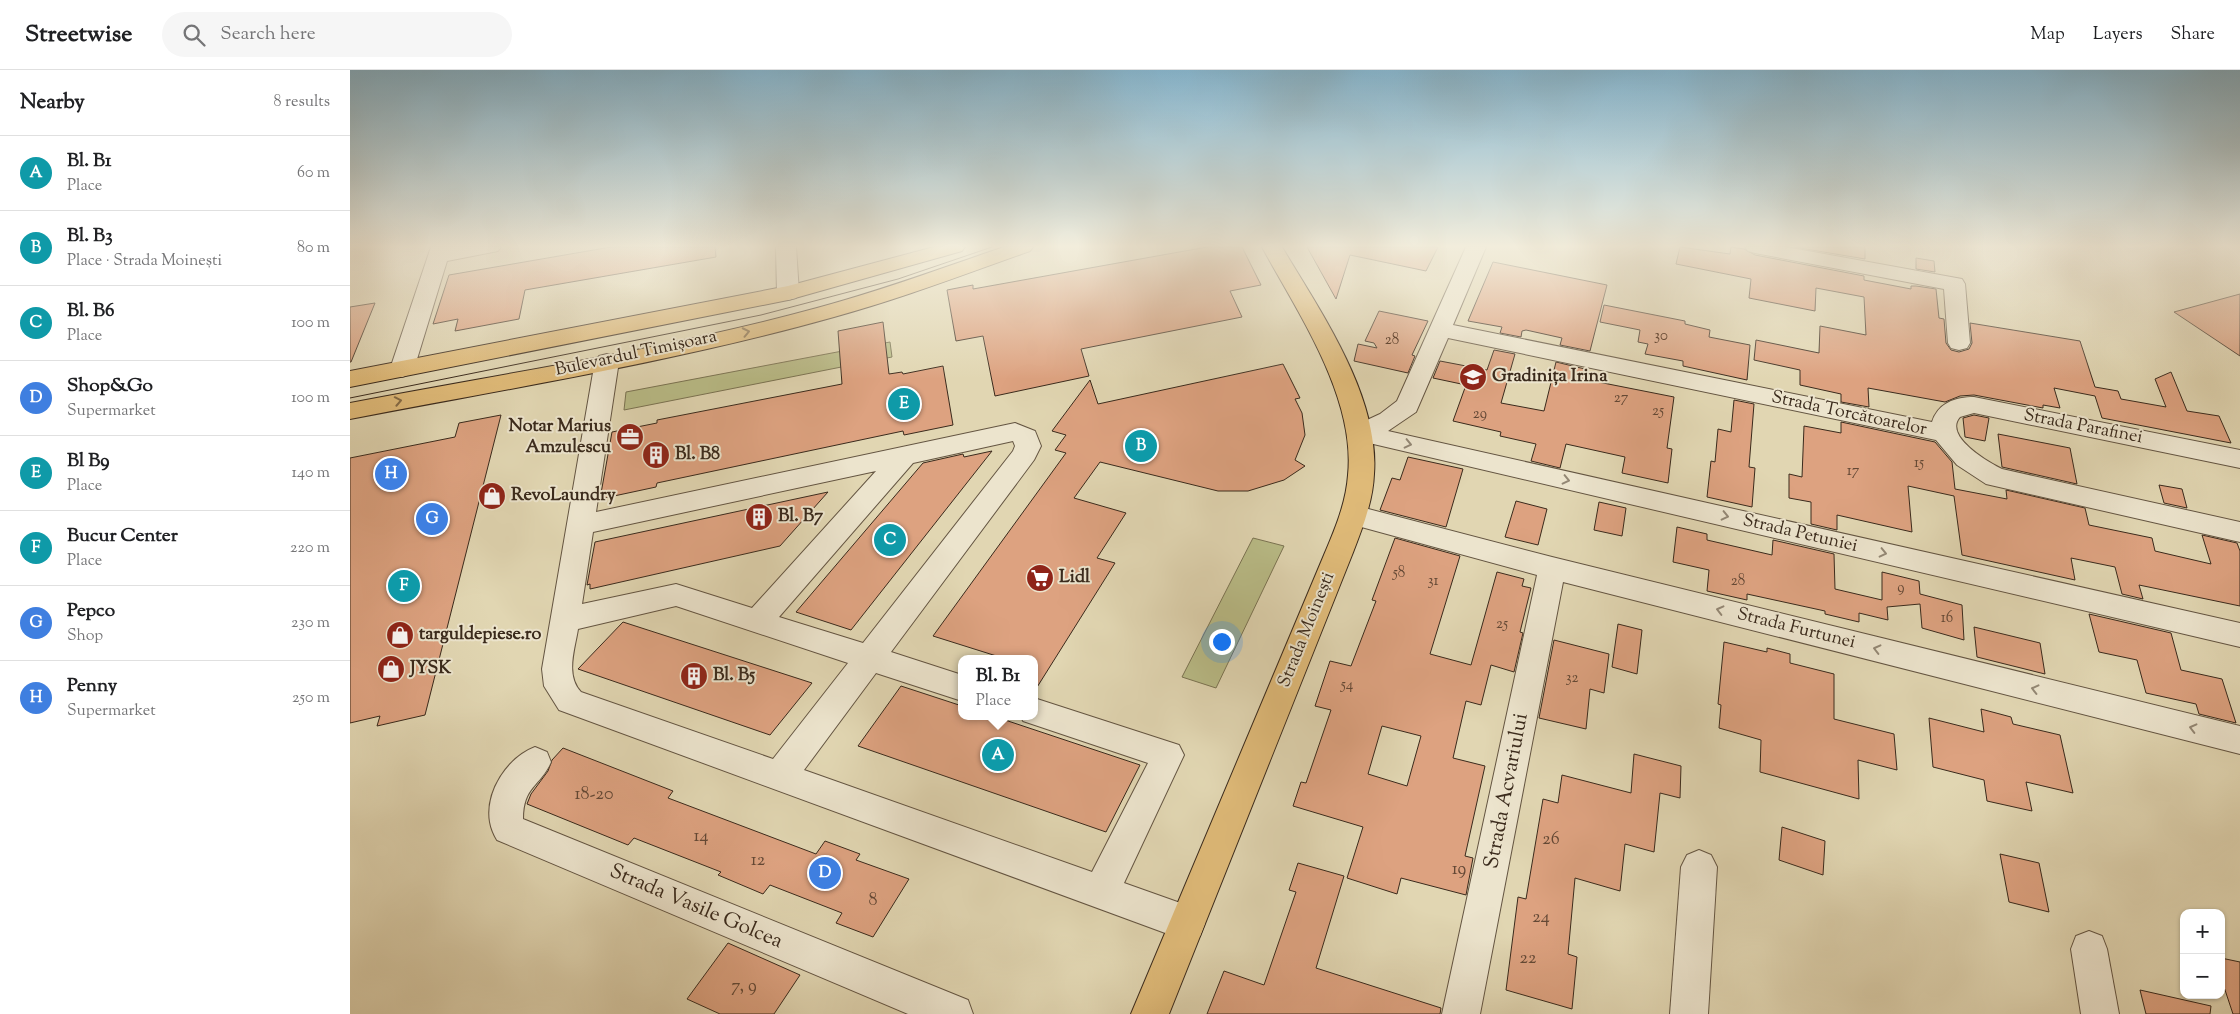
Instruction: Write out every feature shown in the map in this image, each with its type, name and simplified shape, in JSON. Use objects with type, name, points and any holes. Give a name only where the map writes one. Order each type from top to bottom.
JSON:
[{"type":"main road","name":"Bulevardul Timișoara","points":[[350,379],[795,291]]},
{"type":"main road","name":"Bulevardul Timișoara","points":[[350,410],[607,361],[798,320],[892,291]]},
{"type":"main road","name":"Strada Moinești","points":[[1150,1014],[1353,515],[1362,474],[1360,433],[1347,391],[1296,291]]},
{"type":"main road","points":[[788,293],[806,293],[815,297],[816,301],[813,309],[798,320]]},
{"type":"street","points":[[402,369],[426,291]]},
{"type":"street","points":[[1360,433],[1389,420],[1407,406],[1457,291]]},
{"type":"street","points":[[1955,291],[1959,343]]},
{"type":"street","name":"Strada Torcătoarelor","points":[[1440,330],[1944,433],[1958,452],[1968,461],[1996,477],[2240,532]]},
{"type":"street","points":[[607,361],[557,669],[558,683],[562,693],[570,701],[1187,923]]},
{"type":"street","name":"Strada Parafinei","points":[[1944,433],[1944,420],[1956,406],[1974,405],[2240,459]]},
{"type":"street","points":[[580,525],[1015,432],[1026,437],[1028,441],[1025,454],[779,777]]},
{"type":"street","name":"Strada Petuniei","points":[[1360,433],[2240,635]]},
{"type":"street","points":[[758,621],[905,455]]},
{"type":"street","name":"Strada Furtunei","points":[[1353,515],[1552,568],[2240,740]]},
{"type":"street","name":"Strada Acvariului","points":[[1461,1014],[1552,568]]},
{"type":"street","points":[[565,620],[676,595],[958,687]]},
{"type":"street","points":[[1038,712],[1168,755],[1101,892]]},
{"type":"street","name":"Strada Vasile Golcea","points":[[535,762],[514,784],[510,791],[506,823],[509,829],[954,1014]]},
{"type":"street","points":[[1690,1014],[1699,867]]},
{"type":"street","points":[[2090,949],[2100,1014]]},
{"type":"green space","points":[[890,342],[892,357],[624,410],[626,392]]},
{"type":"green space","points":[[1253,538],[1284,546],[1216,688],[1182,677]]},
{"type":"building","points":[[444,291],[525,291],[519,319],[455,331],[458,319],[433,324]]},
{"type":"building","points":[[947,291],[1230,291],[1242,317],[1081,349],[1089,376],[995,396],[983,336],[956,341]]},
{"type":"building","points":[[1332,291],[1339,291],[1336,299]]},
{"type":"building","points":[[1481,291],[1605,291],[1590,351],[1560,345],[1562,338],[1526,330],[1522,331],[1521,337],[1500,333],[1502,327],[1468,321]]},
{"type":"building","points":[[1750,291],[1816,291],[1815,311],[1749,298]]},
{"type":"building","points":[[1832,291],[1936,291],[1939,318],[1944,319],[1946,343],[1951,350],[1959,352],[1969,349],[1972,343],[1970,323],[2080,341],[2095,387],[2118,391],[2121,399],[2166,407],[2155,379],[2171,372],[2187,411],[2219,416],[2231,443],[2102,418],[2095,396],[2054,388],[2060,408],[2043,405],[2043,408],[1974,395],[1960,396],[1945,402],[1868,388],[1869,407],[1841,402],[1841,394],[1800,385],[1800,370],[1754,360],[1756,340],[1819,353],[1820,326],[1866,335],[1864,297]]},
{"type":"building","points":[[2240,294],[2240,356],[2174,312]]},
{"type":"building","points":[[375,303],[351,362],[350,362],[350,307]]},
{"type":"building","points":[[1604,305],[1685,321],[1685,324],[1710,330],[1709,337],[1750,345],[1747,380],[1683,366],[1683,361],[1645,354],[1648,344],[1638,342],[1640,330],[1600,322]]},
{"type":"building","points":[[1379,311],[1428,321],[1412,355],[1415,356],[1408,373],[1354,361],[1358,344],[1377,348],[1374,343],[1365,341]]},
{"type":"building","points":[[883,322],[889,374],[902,372],[903,374],[943,366],[953,425],[904,435],[903,431],[657,483],[656,487],[600,499],[612,432],[657,423],[657,420],[842,384],[838,331]]},
{"type":"building","points":[[1494,350],[1515,354],[1501,403],[1544,411],[1556,362],[1585,369],[1583,379],[1674,397],[1667,448],[1672,449],[1668,483],[1622,473],[1625,457],[1566,444],[1560,468],[1531,461],[1536,444],[1500,436],[1501,432],[1453,421],[1466,385],[1433,378],[1440,361],[1487,370]]},
{"type":"building","points":[[1283,364],[1300,398],[1295,399],[1302,413],[1305,435],[1295,460],[1305,466],[1284,480],[1248,491],[1218,491],[1100,462],[1074,498],[1126,513],[1097,558],[1115,563],[1038,686],[1038,655],[993,655],[933,636],[1066,453],[1055,450],[1066,435],[1052,431],[1090,380],[1098,404]]},
{"type":"building","points":[[1734,400],[1754,404],[1749,467],[1755,468],[1752,507],[1707,497],[1711,461],[1715,462],[1718,429],[1731,432]]},
{"type":"building","points":[[501,415],[425,715],[377,726],[380,716],[350,723],[350,458],[455,437],[459,423]]},
{"type":"building","points":[[1974,415],[1989,418],[1985,441],[1965,437],[1963,418]]},
{"type":"building","points":[[1841,422],[1935,442],[1952,462],[1955,489],[2007,499],[2006,490],[2085,508],[2089,525],[2152,538],[2155,551],[2211,564],[2202,535],[2237,543],[2240,551],[2240,606],[2139,585],[2143,599],[2122,594],[2115,567],[2071,558],[2075,580],[1962,555],[1954,496],[1908,486],[1912,532],[1837,515],[1837,530],[1811,524],[1811,502],[1789,498],[1789,474],[1802,477],[1804,426],[1841,433]]},
{"type":"building","points":[[1998,434],[2070,448],[2077,484],[2002,467]]},
{"type":"building","points":[[992,451],[851,630],[796,612],[923,463],[963,454],[964,457]]},
{"type":"building","points":[[1408,457],[1463,469],[1446,527],[1380,510],[1392,478],[1400,480]]},
{"type":"building","points":[[2159,485],[2182,489],[2187,508],[2164,503]]},
{"type":"building","name":"Bl. B7","points":[[828,492],[780,546],[590,589],[590,584],[587,585],[595,542]]},
{"type":"building","points":[[1516,501],[1547,509],[1538,545],[1505,537]]},
{"type":"building","points":[[1599,502],[1626,508],[1622,536],[1594,530]]},
{"type":"building","points":[[1677,527],[1707,534],[1707,540],[1772,555],[1773,540],[1834,554],[1835,589],[1882,600],[1882,572],[1919,581],[1920,594],[1962,605],[1964,640],[1922,628],[1920,604],[1887,607],[1888,620],[1859,613],[1859,622],[1825,614],[1825,611],[1747,594],[1747,600],[1707,591],[1709,570],[1673,562]]},
{"type":"building","points":[[1395,538],[1460,556],[1430,654],[1471,665],[1497,572],[1524,579],[1522,586],[1531,588],[1520,632],[1523,633],[1514,672],[1491,665],[1481,705],[1466,701],[1453,758],[1485,766],[1465,856],[1473,858],[1466,895],[1401,878],[1397,894],[1347,878],[1363,827],[1293,806],[1301,782],[1306,783],[1331,710],[1315,706],[1330,661],[1351,666],[1376,601],[1372,600]],"holes":[[[1382,726],[1421,736],[1407,786],[1368,774]]]},
{"type":"building","points":[[2089,614],[2171,633],[2181,670],[2222,679],[2236,723],[2199,714],[2196,704],[2146,693],[2137,660],[2099,652]]},
{"type":"building","name":"Bl. B5","points":[[623,622],[812,683],[770,735],[578,669]]},
{"type":"building","points":[[1618,624],[1642,630],[1637,674],[1612,667]]},
{"type":"building","points":[[1974,627],[2040,643],[2045,674],[1977,657]]},
{"type":"building","points":[[1554,640],[1609,654],[1604,693],[1590,689],[1586,729],[1539,718]]},
{"type":"building","points":[[1724,642],[1767,652],[1767,648],[1790,654],[1790,663],[1834,674],[1834,719],[1894,734],[1897,770],[1858,760],[1859,799],[1760,772],[1761,740],[1719,728],[1721,705],[1718,704]]},
{"type":"building","points":[[901,686],[958,705],[958,720],[1005,720],[1140,765],[1106,832],[858,746]]},
{"type":"building","points":[[1981,709],[2011,717],[2013,724],[2060,735],[2073,793],[2026,782],[2032,811],[1987,801],[1984,780],[1933,767],[1929,718],[1984,732]]},
{"type":"building","points":[[563,748],[673,791],[668,798],[816,854],[825,841],[860,854],[856,860],[909,879],[873,937],[836,923],[842,913],[770,885],[763,894],[718,875],[721,872],[634,838],[628,845],[527,804],[531,794],[548,771],[552,760]]},
{"type":"building","points":[[1634,754],[1681,766],[1680,798],[1660,793],[1654,852],[1625,844],[1620,891],[1575,878],[1568,954],[1577,957],[1572,1009],[1506,990],[1518,897],[1526,899],[1543,799],[1558,803],[1562,775],[1631,793]]},
{"type":"building","points":[[1782,827],[1825,841],[1823,875],[1779,860]]},
{"type":"building","points":[[2000,854],[2039,863],[2049,912],[2009,902]]},
{"type":"building","points":[[1298,863],[1344,876],[1316,968],[1441,1008],[1440,1014],[1207,1014],[1224,971],[1264,985],[1296,892],[1289,890]]},
{"type":"building","points":[[728,943],[800,975],[774,1014],[720,1014],[687,999]]},
{"type":"building","points":[[2225,959],[2240,962],[2240,1014],[2233,1014],[2225,990]]},
{"type":"building","points":[[2140,990],[2211,1006],[2210,1014],[2146,1014]]},
{"type":"tram line","points":[[350,398],[761,315],[852,291]]},
{"type":"place","name":"Gradinița Irina","points":[[1473,377]]},
{"type":"place","name":"Bl B9","points":[[904,404]]},
{"type":"place","name":"Notar Marius Amzulescu","points":[[630,437]]},
{"type":"place","name":"Bl. B3","points":[[1141,446]]},
{"type":"place","name":"Bl. B8","points":[[656,455]]},
{"type":"place","name":"Penny","points":[[391,474]]},
{"type":"place","name":"RevoLaundry","points":[[492,496]]},
{"type":"place","name":"Bl. B7","points":[[759,517]]},
{"type":"place","name":"Pepco","points":[[432,519]]},
{"type":"place","name":"Bl. B6","points":[[890,540]]},
{"type":"place","name":"Lidl","points":[[1040,578]]},
{"type":"place","name":"Bucur Center","points":[[404,586]]},
{"type":"place","name":"targuldepiese.ro","points":[[400,635]]},
{"type":"place","name":"JYSK","points":[[391,669]]},
{"type":"place","name":"Bl. B5","points":[[694,676]]},
{"type":"place","name":"Bl. B1","points":[[998,755]]},
{"type":"place","name":"Shop&Go","points":[[825,873]]}]
